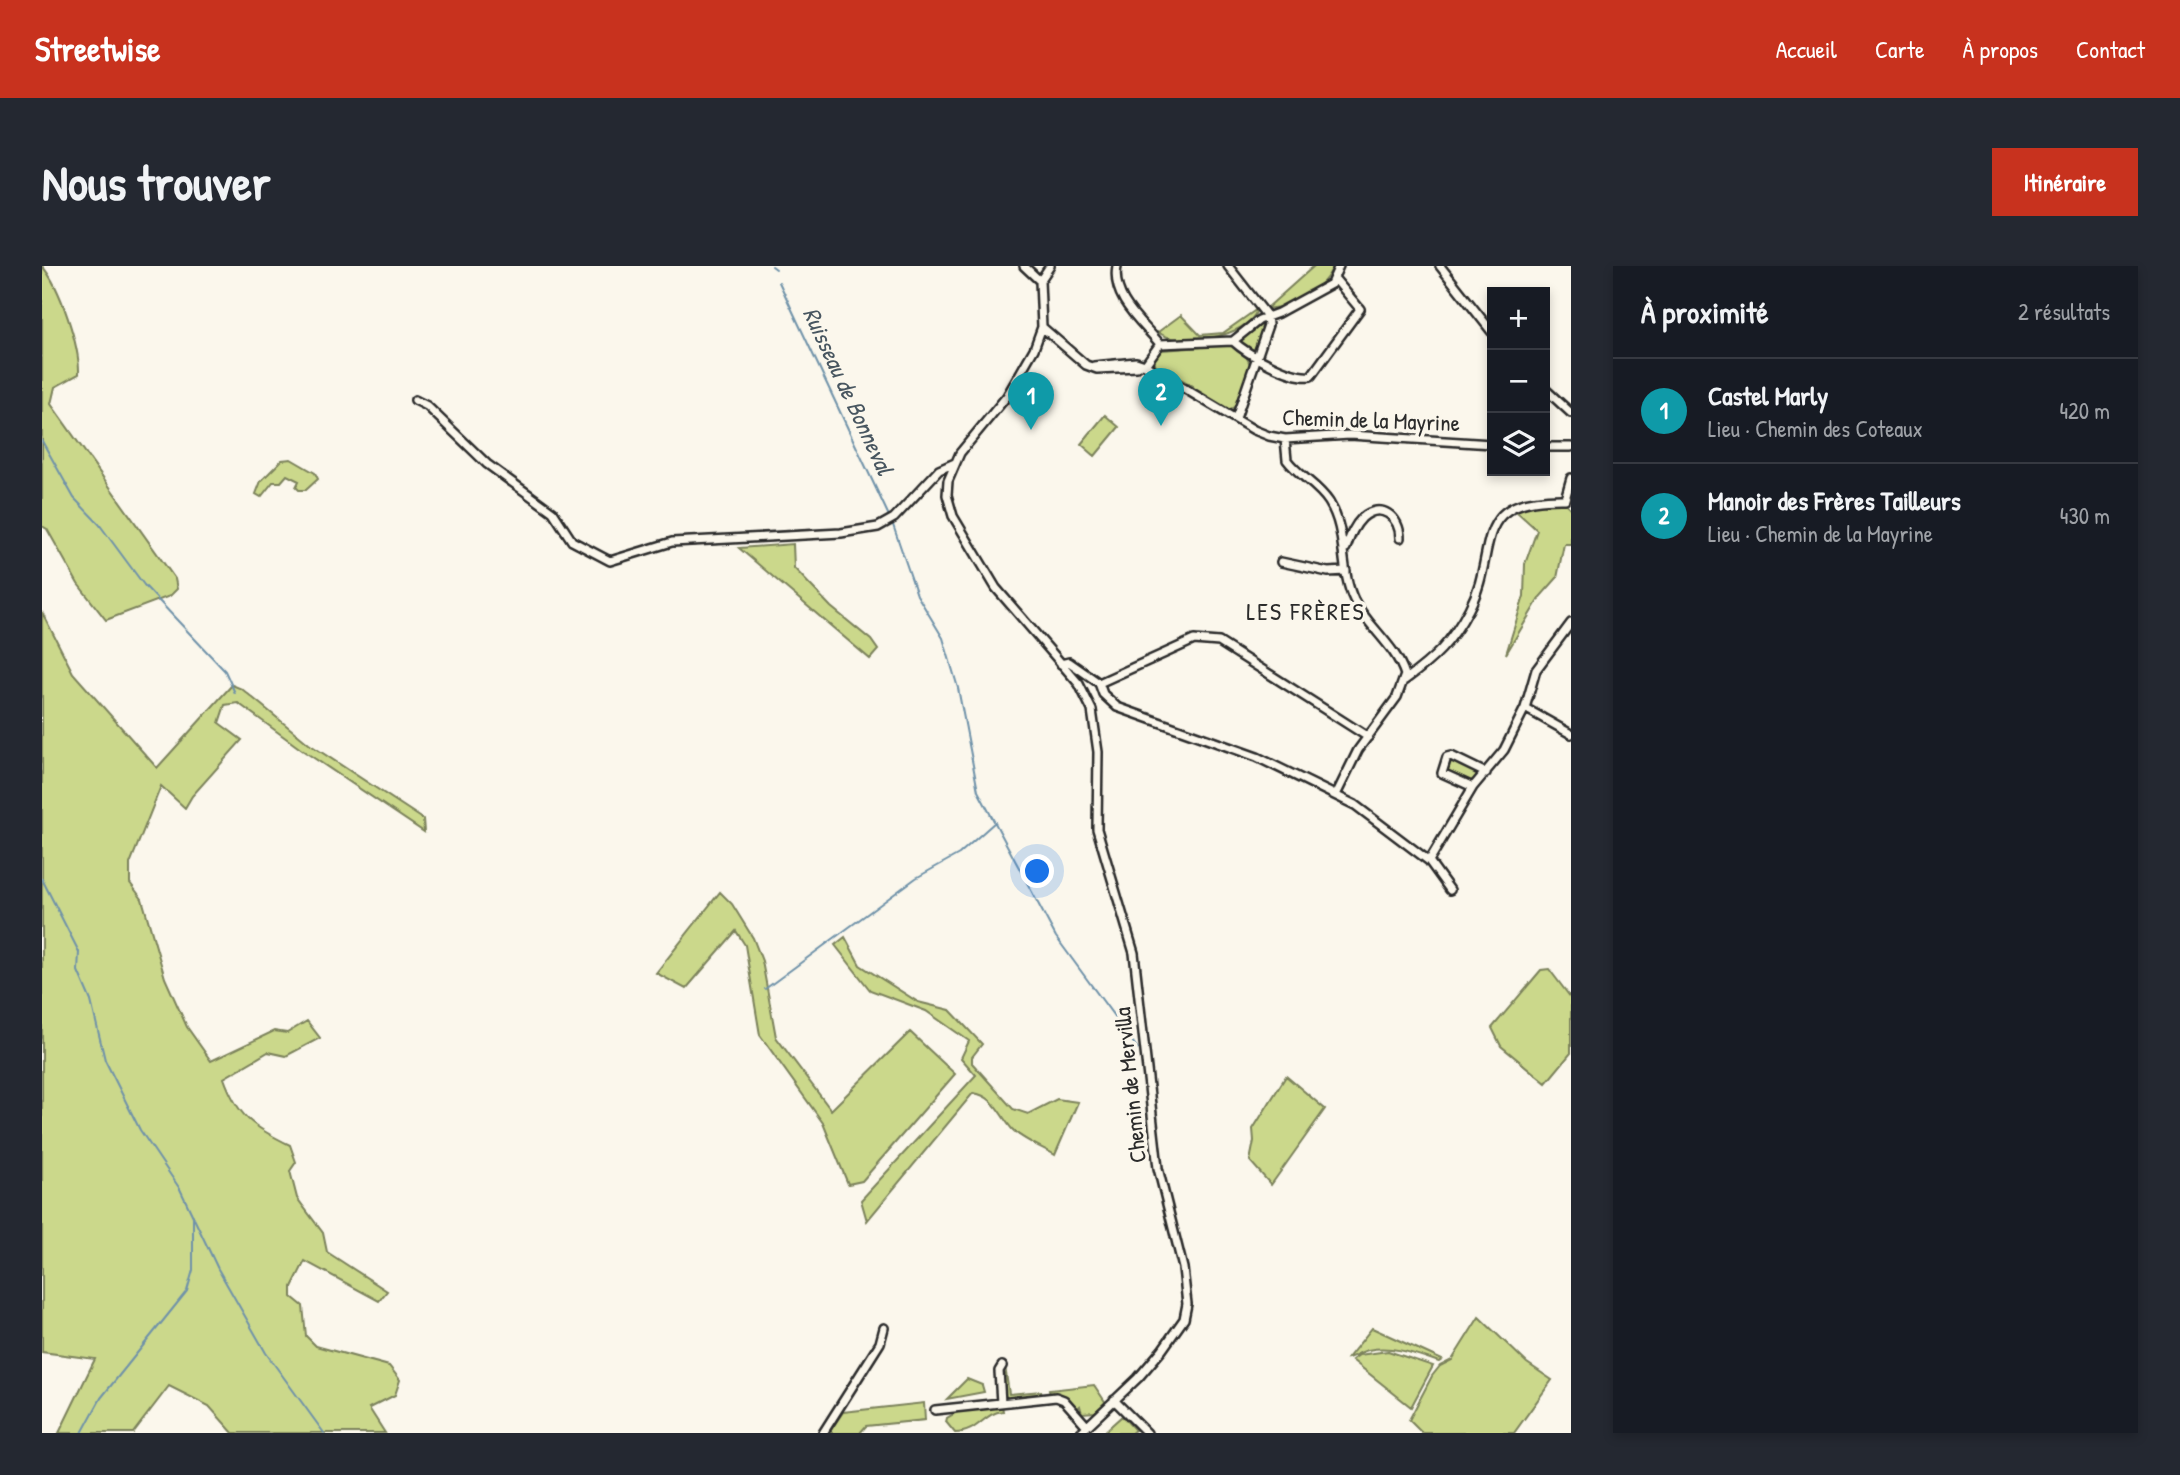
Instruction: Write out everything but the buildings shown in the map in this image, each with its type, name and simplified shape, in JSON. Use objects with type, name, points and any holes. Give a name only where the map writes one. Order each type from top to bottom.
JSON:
[{"type":"street","points":[[1024,266],[1040,281]]},
{"type":"street","points":[[1050,266],[1040,281],[1042,327],[1019,376],[955,463],[947,488],[953,516],[996,588],[1061,664],[1069,662],[1099,683],[1103,694],[1117,707],[1149,721],[1220,742],[1336,794],[1373,817],[1429,861],[1450,890]]},
{"type":"street","points":[[1117,266],[1115,278],[1118,293],[1160,344]]},
{"type":"street","points":[[1228,266],[1267,316],[1268,325],[1236,418]]},
{"type":"street","points":[[1042,327],[1086,366],[1136,362],[1143,364],[1160,344],[1233,341],[1267,316],[1290,307],[1335,279],[1339,266]]},
{"type":"street","points":[[1440,266],[1487,326]]},
{"type":"street","points":[[1233,341],[1247,355],[1306,377],[1315,374],[1360,309],[1335,279]]},
{"type":"street","name":"Chemin de la Mayrine","points":[[1143,364],[1254,430],[1285,439],[1350,435],[1487,444]]},
{"type":"street","points":[[1550,394],[1571,413]]},
{"type":"street","points":[[415,400],[427,406],[487,464],[553,512],[572,541],[610,561],[672,542],[841,533],[878,527],[894,518],[939,470],[955,463]]},
{"type":"street","points":[[1285,439],[1287,460],[1330,503],[1342,533],[1346,570],[1355,601],[1401,663],[1405,680]]},
{"type":"street","points":[[1550,447],[1571,447]]},
{"type":"street","points":[[1568,502],[1571,478]]},
{"type":"street","points":[[1568,502],[1571,491]]},
{"type":"street","points":[[1336,794],[1345,774],[1405,680],[1440,654],[1470,608],[1488,538],[1501,517],[1528,501],[1568,502]]},
{"type":"street","points":[[1344,553],[1352,531],[1364,516],[1376,510],[1388,512],[1396,519],[1401,538]]},
{"type":"street","points":[[1281,562],[1328,572],[1346,570]]},
{"type":"street","points":[[1429,861],[1473,788],[1504,750],[1525,708],[1536,670],[1571,622]]},
{"type":"street","points":[[1099,683],[1194,640],[1219,642],[1368,737]]},
{"type":"street","name":"Chemin de Mervilla","points":[[1061,664],[1085,695],[1097,737],[1097,829],[1136,963],[1158,1168],[1183,1268],[1187,1304],[1184,1319],[1175,1333],[1138,1378],[1080,1433]]},
{"type":"street","points":[[1525,708],[1571,734]]},
{"type":"street","points":[[1473,788],[1442,773],[1447,757],[1451,756],[1486,773]]},
{"type":"street","points":[[823,1433],[880,1343],[884,1328]]},
{"type":"street","points":[[1001,1403],[999,1371],[1002,1366]]},
{"type":"street","points":[[935,1410],[1056,1397],[1064,1401],[1087,1426]]},
{"type":"street","points":[[1114,1400],[1147,1433]]},
{"type":"green space","points":[[42,266],[62,302],[76,349],[79,374],[55,387],[51,404],[175,579],[177,589],[170,596],[106,620],[78,584],[47,529],[42,526]]},
{"type":"green space","points":[[1314,266],[1333,266],[1323,282],[1306,296],[1286,305],[1267,308]]},
{"type":"green space","points":[[1257,309],[1252,319],[1241,327],[1212,337],[1181,339],[1167,337],[1158,332],[1181,315],[1200,335],[1223,333]]},
{"type":"green space","points":[[1260,322],[1264,327],[1253,353],[1240,345],[1239,340]]},
{"type":"green space","points":[[1230,345],[1246,356],[1251,366],[1237,406],[1228,410],[1194,391],[1193,386],[1156,368],[1154,358],[1162,350]]},
{"type":"green space","points":[[1105,415],[1119,427],[1095,456],[1081,444]]},
{"type":"green space","points":[[291,459],[315,473],[318,479],[306,490],[299,490],[296,487],[299,481],[287,475],[281,482],[273,482],[261,497],[256,494],[261,481],[282,460]]},
{"type":"green space","points":[[1546,501],[1565,503],[1571,509],[1571,544],[1564,544],[1557,578],[1540,597],[1506,654],[1524,596],[1525,564],[1537,530],[1516,511],[1521,506]]},
{"type":"green space","points":[[793,544],[794,568],[831,607],[871,640],[878,650],[870,659],[739,548]]},
{"type":"green space","points":[[42,612],[73,673],[157,768],[232,685],[242,689],[309,744],[423,819],[424,832],[302,750],[238,703],[225,705],[219,723],[242,740],[192,796],[185,808],[161,786],[130,864],[130,883],[142,899],[165,978],[187,1027],[211,1061],[274,1031],[287,1033],[307,1021],[320,1038],[286,1056],[268,1052],[224,1078],[241,1112],[257,1126],[290,1145],[296,1162],[290,1171],[297,1198],[323,1233],[327,1252],[387,1291],[379,1301],[305,1261],[292,1287],[292,1297],[303,1306],[306,1336],[316,1346],[389,1366],[400,1380],[395,1395],[369,1408],[385,1433],[233,1433],[209,1406],[169,1386],[133,1433],[59,1433],[95,1359],[42,1352]]},
{"type":"green space","points":[[1451,759],[1481,773],[1471,784],[1445,772]]},
{"type":"green space","points":[[720,892],[732,904],[753,938],[762,961],[776,1037],[831,1110],[910,1032],[955,1074],[862,1181],[848,1184],[823,1123],[760,1035],[745,945],[736,931],[686,989],[656,973]]},
{"type":"green space","points":[[845,937],[860,965],[918,1002],[950,1010],[982,1044],[972,1057],[972,1063],[1013,1109],[1028,1114],[1057,1099],[1078,1102],[1055,1155],[1016,1133],[992,1102],[973,1093],[867,1221],[861,1200],[976,1075],[961,1058],[969,1041],[926,1011],[870,990],[835,945]]},
{"type":"green space","points":[[1549,969],[1571,998],[1571,1053],[1546,1083],[1501,1046],[1492,1028],[1541,970]]},
{"type":"green space","points":[[1286,1076],[1325,1109],[1271,1185],[1250,1161],[1254,1141],[1253,1129]]},
{"type":"green space","points":[[1479,1317],[1527,1363],[1552,1380],[1514,1433],[1422,1433],[1409,1420],[1432,1376],[1440,1366],[1452,1360]]},
{"type":"green space","points":[[1372,1328],[1442,1360],[1439,1362],[1404,1351],[1386,1349],[1368,1350],[1348,1358]]},
{"type":"green space","points":[[1388,1351],[1433,1366],[1411,1407],[1352,1360],[1359,1355]]},
{"type":"green space","points":[[1006,1373],[1009,1394],[1041,1391],[1041,1395],[1008,1398],[1003,1395],[1002,1383]]},
{"type":"green space","points":[[967,1379],[982,1385],[984,1392],[947,1399]]},
{"type":"green space","points":[[1094,1385],[1106,1403],[1095,1412],[1082,1413],[1080,1406],[1078,1408],[1063,1395],[1050,1394],[1049,1390]]},
{"type":"green space","points":[[924,1403],[925,1420],[866,1426],[860,1433],[829,1433],[843,1412]]},
{"type":"green space","points":[[1002,1406],[1003,1411],[990,1415],[975,1427],[963,1432],[955,1433],[946,1422],[947,1418],[959,1411]]},
{"type":"green space","points":[[1122,1416],[1135,1430],[1131,1433],[1103,1433]]},
{"type":"waterway","name":"Ruisseau de Bonneval","points":[[772,266],[776,269]]},
{"type":"waterway","name":"Ruisseau de Bonneval","points":[[779,282],[888,514]]},
{"type":"waterway","points":[[42,441],[74,498],[99,524],[144,585],[225,671],[235,693]]},
{"type":"waterway","name":"Ruisseau de Bonneval","points":[[893,525],[917,595],[943,638],[958,688],[978,791],[1056,937],[1138,1049]]},
{"type":"waterway","points":[[765,989],[916,878],[959,854],[995,822]]},
{"type":"waterway","points":[[42,879],[79,952],[78,971],[91,1001],[105,1060],[140,1130],[180,1189],[218,1269],[266,1353],[324,1433]]},
{"type":"waterway","points":[[82,1433],[101,1398],[187,1291],[193,1270],[193,1215]]},
{"type":"place","name":"Manoir des Frères Tailleurs","points":[[1161,426]]},
{"type":"place","name":"Castel Marly","points":[[1031,430]]},
{"type":"district","name":"LES FRÈRES","points":[[1306,612]]}]
